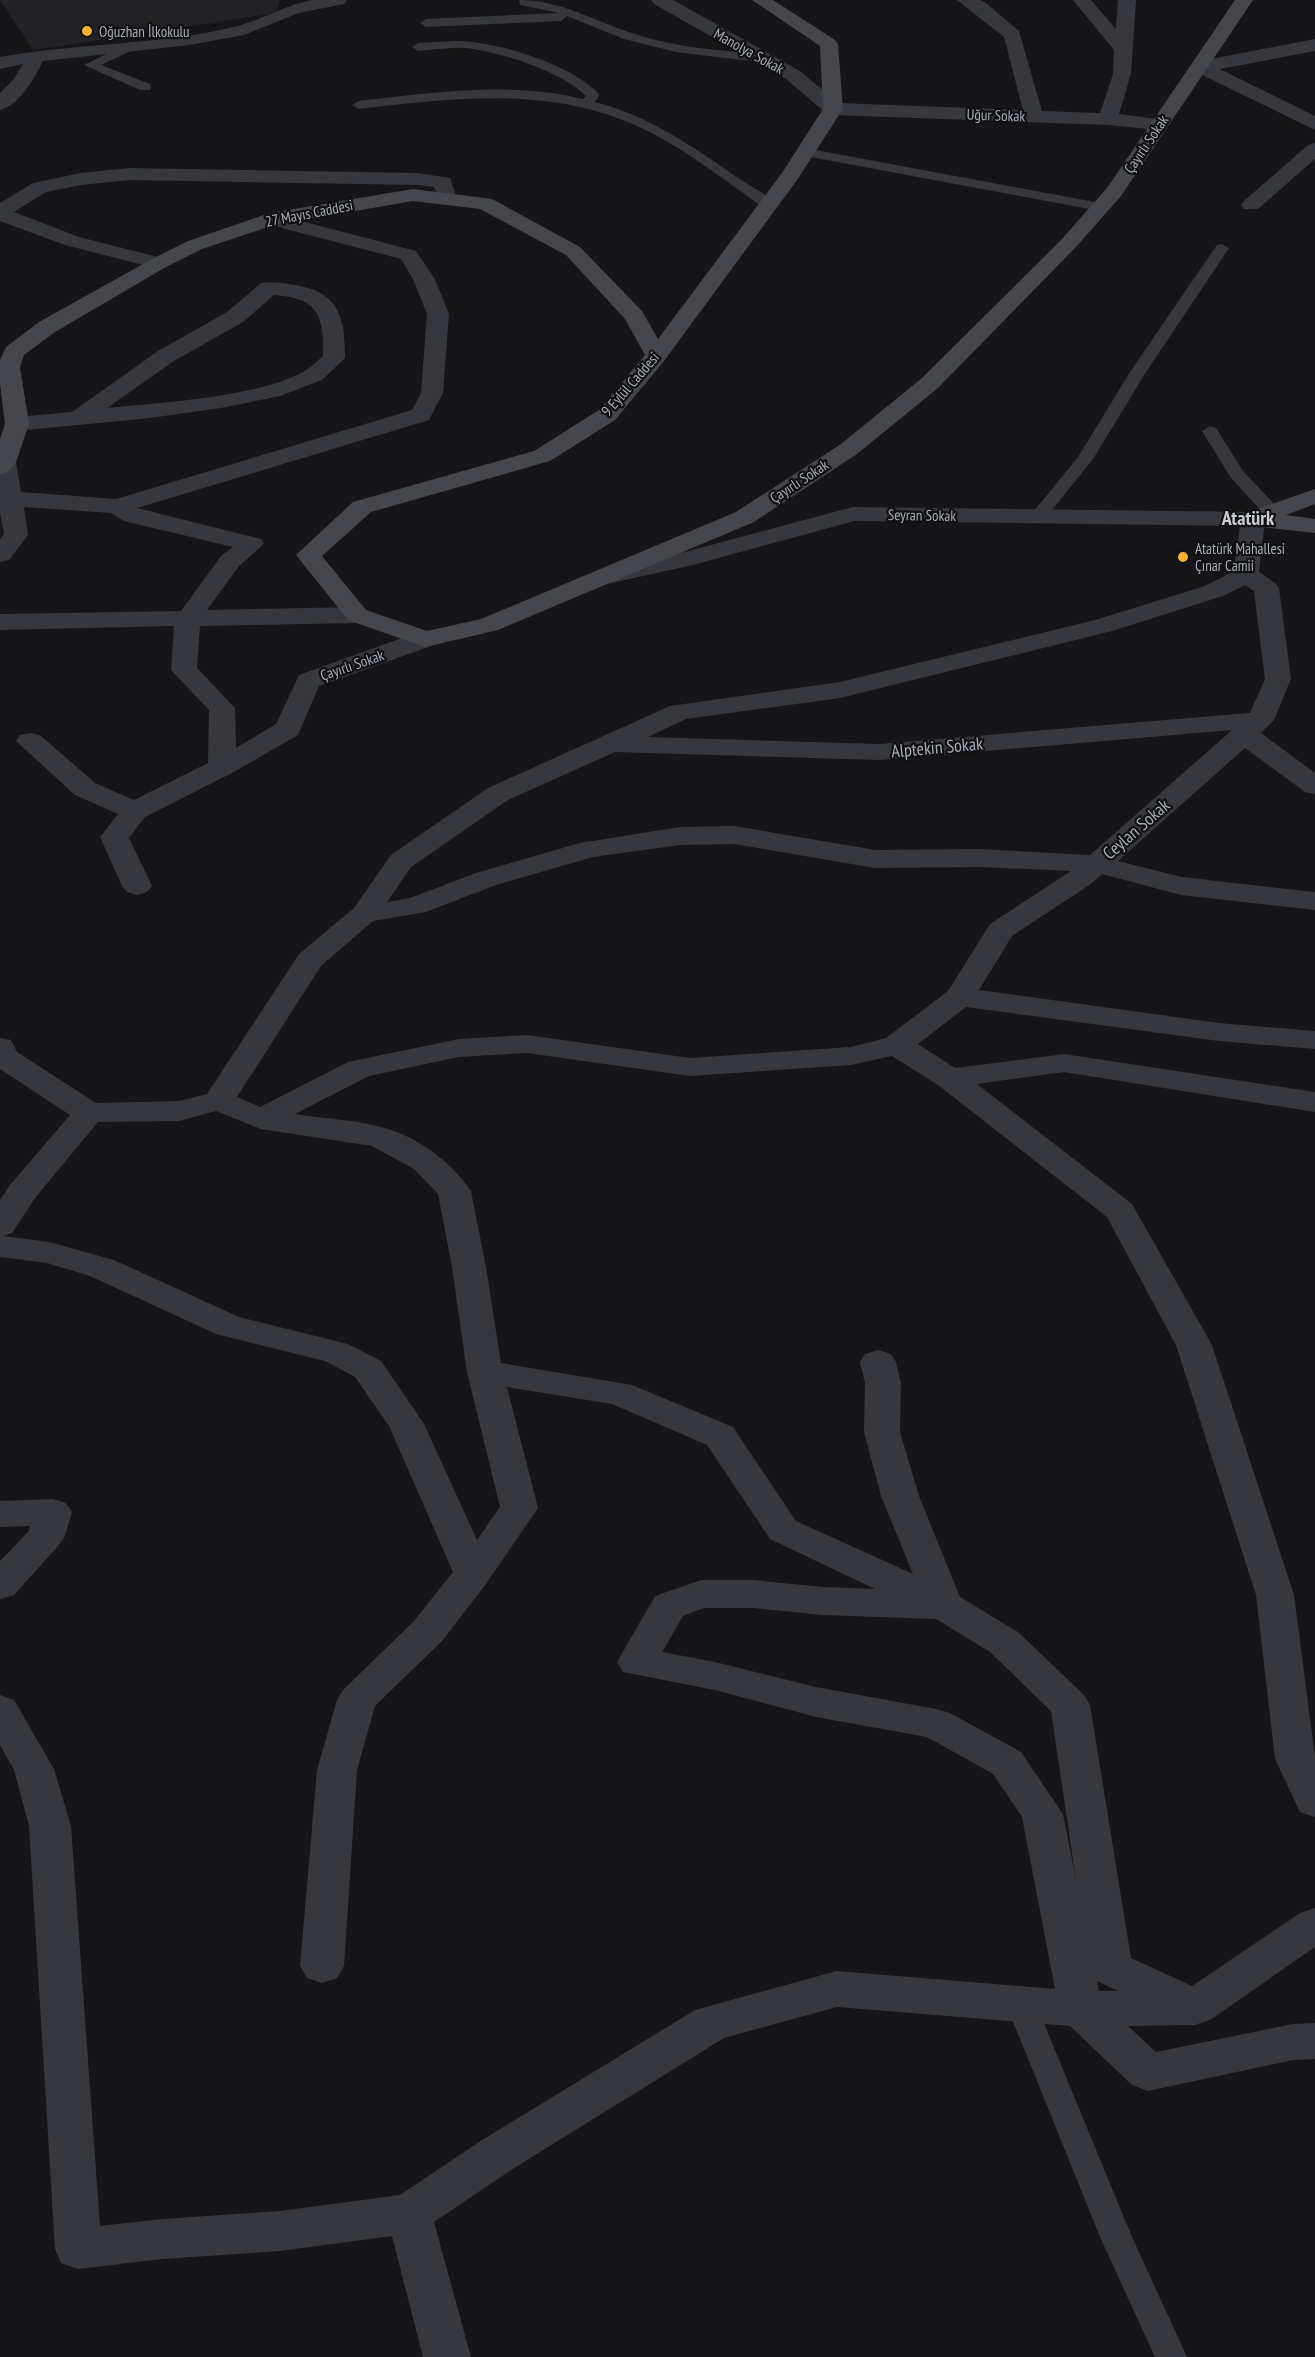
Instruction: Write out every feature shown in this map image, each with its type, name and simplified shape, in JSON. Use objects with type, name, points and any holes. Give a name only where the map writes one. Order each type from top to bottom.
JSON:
[{"type":"street","points":[[0,63],[38,56],[189,40],[244,30],[295,4],[338,0]]},
{"type":"street","name":"Manolya Sokak","points":[[660,0],[793,75],[833,109]]},
{"type":"street","points":[[761,0],[829,44],[833,109]]},
{"type":"street","points":[[966,0],[981,8],[1013,35],[1034,116]]},
{"type":"street","points":[[1082,0],[1124,50]]},
{"type":"street","points":[[1108,119],[1122,74],[1127,0]]},
{"type":"street","name":"Çayırlı Sokak","points":[[135,811],[222,767],[288,729],[309,681],[425,639],[489,625],[745,517],[849,449],[930,383],[1069,243],[1101,207],[1114,192],[1158,124],[1201,67],[1244,0]]},
{"type":"street","points":[[1201,67],[1315,45]]},
{"type":"street","points":[[0,104],[21,83],[38,56]]},
{"type":"street","points":[[1201,67],[1315,124]]},
{"type":"street","name":"Uğur Sokak","points":[[833,109],[1108,119],[1158,124]]},
{"type":"street","name":"9 Eylül Caddesi","points":[[357,615],[308,555],[362,507],[542,456],[607,415],[656,356],[806,152],[833,109]]},
{"type":"street","points":[[1251,206],[1315,149]]},
{"type":"street","points":[[0,213],[40,187],[81,179],[129,174],[418,179],[443,182],[447,199]]},
{"type":"street","name":"27 Mayıs Caddesi","points":[[2,465],[17,424],[7,351],[159,263],[195,245],[270,219],[413,195],[485,203],[573,251],[634,316],[656,356]]},
{"type":"street","points":[[0,213],[72,241],[159,263]]},
{"type":"street","points":[[12,499],[117,506],[421,415],[432,393],[438,314],[424,279],[409,255],[270,219]]},
{"type":"street","points":[[17,424],[78,418],[221,401],[280,389],[314,375],[334,358],[335,342],[331,313],[315,298],[293,289],[269,288],[235,317],[165,356],[78,418]]},
{"type":"street","points":[[0,555],[16,535],[12,499],[2,465]]},
{"type":"street","points":[[1263,515],[1315,496]]},
{"type":"street","points":[[117,506],[134,516],[252,544],[230,561],[187,620],[184,670],[222,708],[222,767]]},
{"type":"street","name":"Seyran Sokak","points":[[599,578],[684,560],[853,514],[1263,515]]},
{"type":"street","points":[[1263,515],[1315,526]]},
{"type":"street","points":[[219,1101],[310,960],[364,914],[402,861],[498,794],[680,712],[840,690],[1103,626],[1214,591],[1246,575],[1263,515]]},
{"type":"street","name":"Ceylan Sokak","points":[[897,1045],[960,996],[1001,930],[1081,878],[1252,727],[1278,679],[1266,588],[1246,575]]},
{"type":"street","points":[[0,622],[357,615],[425,639]]},
{"type":"street","points":[[1252,727],[1315,786]]},
{"type":"street","name":"Alptekin Sokak","points":[[612,744],[880,752],[1252,727]]},
{"type":"street","points":[[30,741],[85,789],[135,811],[114,837],[136,886]]},
{"type":"street","points":[[364,914],[416,906],[486,879],[590,849],[680,836],[735,835],[875,859],[981,858],[1096,864],[1181,886],[1315,901]]},
{"type":"street","points":[[960,996],[1219,1032],[1315,1040]]},
{"type":"street","points":[[261,1119],[359,1070],[459,1048],[527,1044],[690,1067],[851,1056],[897,1045],[949,1078],[1120,1211],[1194,1346],[1275,1595],[1295,1759],[1315,1801]]},
{"type":"street","points":[[0,1047],[3,1057],[89,1113],[179,1111],[219,1101],[261,1119],[381,1137],[426,1162],[454,1191],[469,1267],[485,1372],[519,1508],[473,1574],[428,1631],[357,1700],[337,1770],[322,1966]]},
{"type":"street","points":[[949,1078],[1064,1063],[1315,1102]]},
{"type":"street","points":[[0,1226],[11,1191],[89,1113]]},
{"type":"street","points":[[0,1246],[49,1253],[102,1268],[228,1326],[336,1352],[368,1369],[406,1424],[473,1574]]},
{"type":"street","points":[[878,1362],[883,1383],[882,1432],[900,1496],[944,1605]]},
{"type":"street","points":[[485,1372],[619,1393],[720,1436],[783,1530],[944,1605],[1004,1642],[1070,1705],[1111,1968],[1195,2007]]},
{"type":"street","points":[[0,1514],[53,1512],[46,1536],[0,1585]]},
{"type":"street","points":[[944,1605],[824,1601],[753,1594],[701,1594],[669,1606],[637,1662],[715,1676],[816,1702],[936,1724],[1007,1763],[1042,1814],[1081,2009],[1148,2072],[1293,2042],[1315,2041]]},
{"type":"street","points":[[0,1710],[34,1769],[50,1826],[78,2249],[162,2239],[280,2232],[409,2214],[495,2156],[711,2023],[837,1989],[1081,2009],[1195,2007],[1315,1925]]},
{"type":"street","points":[[409,2214],[447,2357]]},
{"type":"lane","points":[[524,2],[559,8],[615,32],[661,45],[717,54],[759,57]]},
{"type":"lane","points":[[426,23],[581,16]]},
{"type":"lane","points":[[418,47],[458,44],[501,51],[569,79],[588,90],[592,96],[585,105]]},
{"type":"lane","points":[[131,46],[90,65],[145,87]]},
{"type":"lane","points":[[358,105],[424,97],[496,94],[585,105],[623,115],[654,129],[768,204]]},
{"type":"lane","points":[[806,152],[1101,207]]},
{"type":"lane","points":[[1038,516],[1085,459],[1140,369],[1222,248]]},
{"type":"lane","points":[[1210,431],[1263,515]]},
{"type":"lane","points":[[1021,2004],[1112,2226],[1171,2357]]},
{"type":"shaded area","name":"Oğuzhan İlkokulu","points":[[0,0],[279,0],[276,13],[33,50]]},
{"type":"place","name":"Oğuzhan İlkokulu","points":[[87,31]]},
{"type":"place","name":"Atatürk Mahallesi Çınar Camii","points":[[1183,557]]},
{"type":"district","name":"Atatürk","points":[[1248,518]]}]
